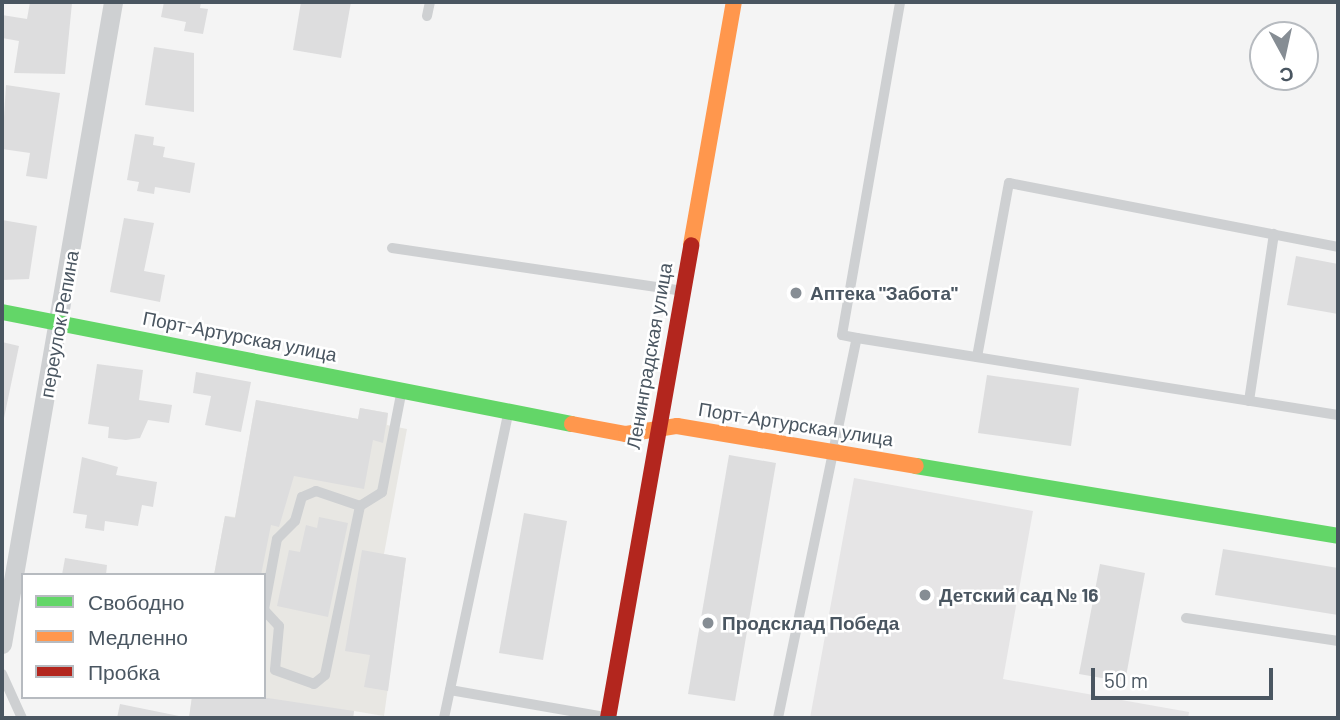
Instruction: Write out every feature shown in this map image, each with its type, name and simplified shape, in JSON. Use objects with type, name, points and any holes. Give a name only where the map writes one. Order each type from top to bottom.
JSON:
[{"type":"street","name":"переулок Репина","points":[[2,645],[60,323],[113,2]]},
{"type":"street","name":"Ленинградская улица","points":[[609,718],[734,2]]},
{"type":"street","name":"Порт-Артурская улица","points":[[2,312],[633,435],[677,426],[1338,536]]},
{"type":"lane","points":[[427,16],[430,2]]},
{"type":"lane","points":[[900,2],[842,335],[1338,415]]},
{"type":"lane","points":[[977,357],[1009,183],[1338,247]]},
{"type":"lane","points":[[1249,401],[1274,234]]},
{"type":"lane","points":[[393,248],[682,291]]},
{"type":"lane","points":[[778,718],[836,452],[857,338]]},
{"type":"lane","points":[[266,611],[279,626],[275,670],[314,684],[325,675],[360,506],[382,492],[402,390]]},
{"type":"lane","points":[[444,718],[509,411]]},
{"type":"lane","points":[[266,598],[277,539],[295,521],[302,497],[316,491],[360,506]]},
{"type":"lane","points":[[1186,618],[1338,641]]},
{"type":"lane","points":[[2,674],[22,718]]},
{"type":"lane","points":[[450,690],[609,718]]},
{"type":"shaded area","points":[[256,400],[358,419],[360,408],[388,413],[387,425],[407,429],[384,554],[406,558],[384,716],[354,711],[353,718],[189,718],[192,699],[266,699],[266,573],[214,573],[225,516],[235,517]]},
{"type":"shaded area","name":"Детский сад № 16","points":[[854,478],[1033,511],[1003,679],[1189,712],[1188,718],[810,718]]},
{"type":"building","points":[[30,2],[72,3],[65,74],[14,73],[19,41],[2,38],[2,15],[27,19]]},
{"type":"building","points":[[164,2],[201,2],[200,8],[208,9],[203,34],[184,31],[186,22],[161,17]]},
{"type":"building","points":[[301,2],[351,2],[341,58],[293,50]]},
{"type":"building","points":[[154,47],[194,53],[194,112],[145,105]]},
{"type":"building","points":[[6,85],[60,93],[47,179],[26,176],[30,153],[2,149]]},
{"type":"building","points":[[135,134],[154,137],[153,145],[165,147],[163,157],[195,163],[190,193],[155,187],[154,194],[137,191],[139,182],[127,180]]},
{"type":"building","points":[[124,218],[154,223],[144,271],[165,275],[160,302],[110,292]]},
{"type":"building","points":[[2,220],[37,226],[29,279],[2,280]]},
{"type":"building","points":[[1296,256],[1338,264],[1338,314],[1287,305]]},
{"type":"building","points":[[2,342],[19,346],[4,418],[2,418]]},
{"type":"building","points":[[97,364],[143,370],[139,400],[172,405],[169,423],[148,420],[140,438],[126,440],[108,438],[109,427],[88,424]]},
{"type":"building","points":[[196,372],[251,382],[241,432],[205,425],[211,396],[193,393]]},
{"type":"building","points":[[987,375],[1079,388],[1071,446],[978,433]]},
{"type":"building","points":[[256,400],[358,419],[360,408],[388,413],[383,443],[373,440],[364,489],[294,476],[279,527],[271,525],[261,573],[214,573],[225,516],[235,518]]},
{"type":"building","points":[[729,455],[776,463],[735,701],[688,694]]},
{"type":"building","points":[[82,457],[118,467],[116,475],[157,482],[153,507],[142,505],[138,526],[105,521],[104,531],[85,528],[87,515],[73,513]]},
{"type":"building","points":[[524,513],[567,521],[543,660],[499,653]]},
{"type":"building","points":[[319,517],[348,523],[328,617],[277,606],[289,550],[300,552],[306,525],[317,528]]},
{"type":"building","points":[[1223,549],[1338,568],[1338,615],[1215,595]]},
{"type":"building","points":[[362,550],[406,558],[388,691],[364,687],[370,655],[345,651]]},
{"type":"building","points":[[65,558],[107,565],[106,573],[62,573]]},
{"type":"building","points":[[1100,564],[1145,573],[1125,682],[1079,674]]},
{"type":"building","points":[[266,698],[354,711],[353,718],[189,718],[192,699]]},
{"type":"building","points":[[120,704],[179,716],[179,718],[117,718]]},
{"type":"traffic: fast","points":[[2,312],[572,424]]},
{"type":"traffic: fast","points":[[916,466],[1338,536]]},
{"type":"traffic: slow","points":[[691,245],[734,2]]},
{"type":"traffic: slow","points":[[572,424],[626,434],[677,426],[916,466]]},
{"type":"traffic: jam","points":[[608,718],[691,245]]},
{"type":"place","name":"Аптека \"Забота\"","points":[[796,293]]},
{"type":"place","name":"Детский сад № 16","points":[[925,595]]},
{"type":"place","name":"Продсклад Победа","points":[[708,623]]}]
